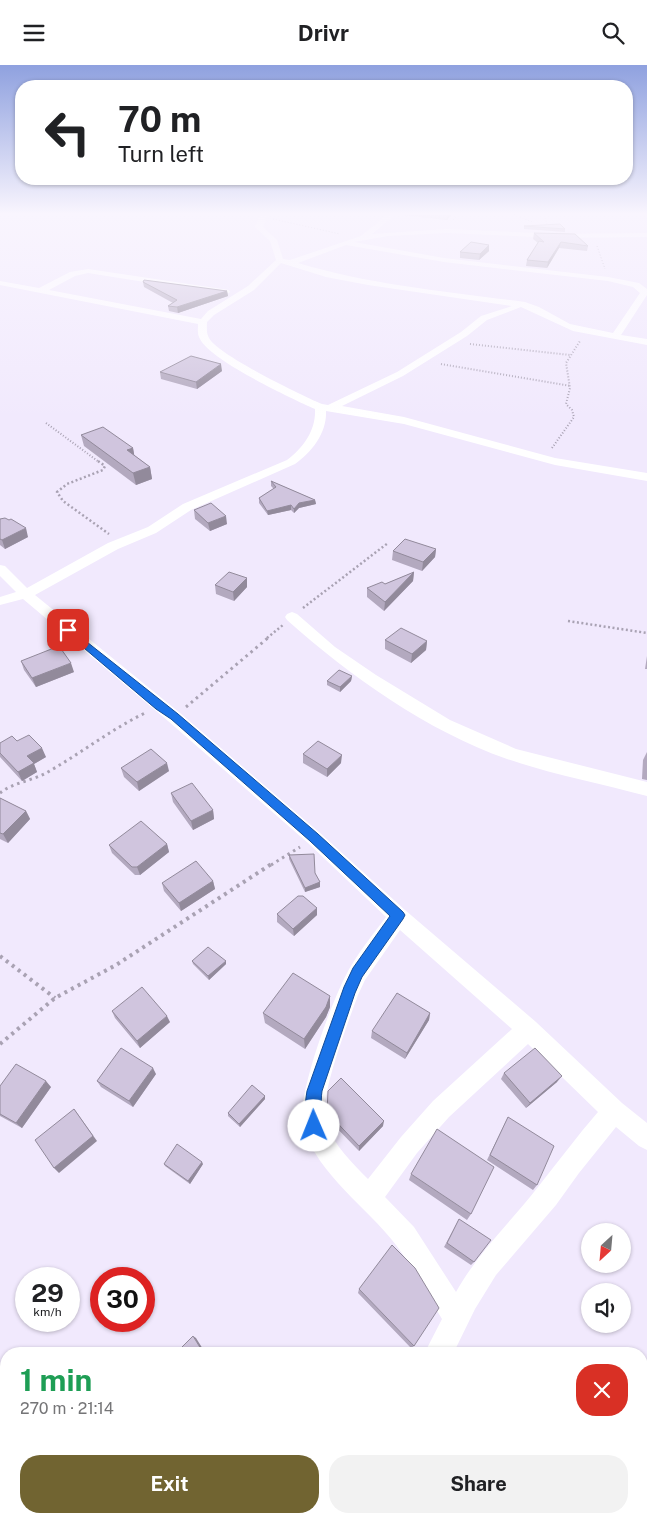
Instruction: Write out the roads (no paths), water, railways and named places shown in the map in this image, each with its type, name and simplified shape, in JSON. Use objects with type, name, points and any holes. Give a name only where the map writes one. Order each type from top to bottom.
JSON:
[{"type":"street","points":[[0,283],[203,322]]},
{"type":"street","points":[[40,291],[55,283]]},
{"type":"street","points":[[168,283],[241,294]]},
{"type":"street","points":[[257,283],[210,313],[203,322],[205,341],[301,400],[325,408],[438,429],[544,458],[647,477]]},
{"type":"street","points":[[368,283],[525,305],[565,325],[595,333],[616,335],[647,342]]},
{"type":"street","points":[[616,335],[645,292],[636,285],[627,283]]},
{"type":"street","points":[[0,601],[26,594],[113,546],[152,529],[187,507],[300,456],[313,439],[325,408],[387,381],[464,334],[484,318],[507,309],[525,305]]},
{"type":"street","points":[[0,569],[26,594],[314,838],[398,915],[528,1029],[614,1111],[647,1138]]},
{"type":"street","points":[[292,617],[330,650],[371,679],[444,724],[512,754],[647,789]]},
{"type":"street","points":[[398,915],[358,973],[348,991],[315,1091],[312,1106],[314,1126],[321,1140],[342,1169],[405,1236],[457,1319]]},
{"type":"street","points":[[369,1198],[409,1145],[441,1109],[528,1029]]},
{"type":"street","points":[[442,1347],[487,1266],[548,1196],[570,1164],[614,1111]]}]
